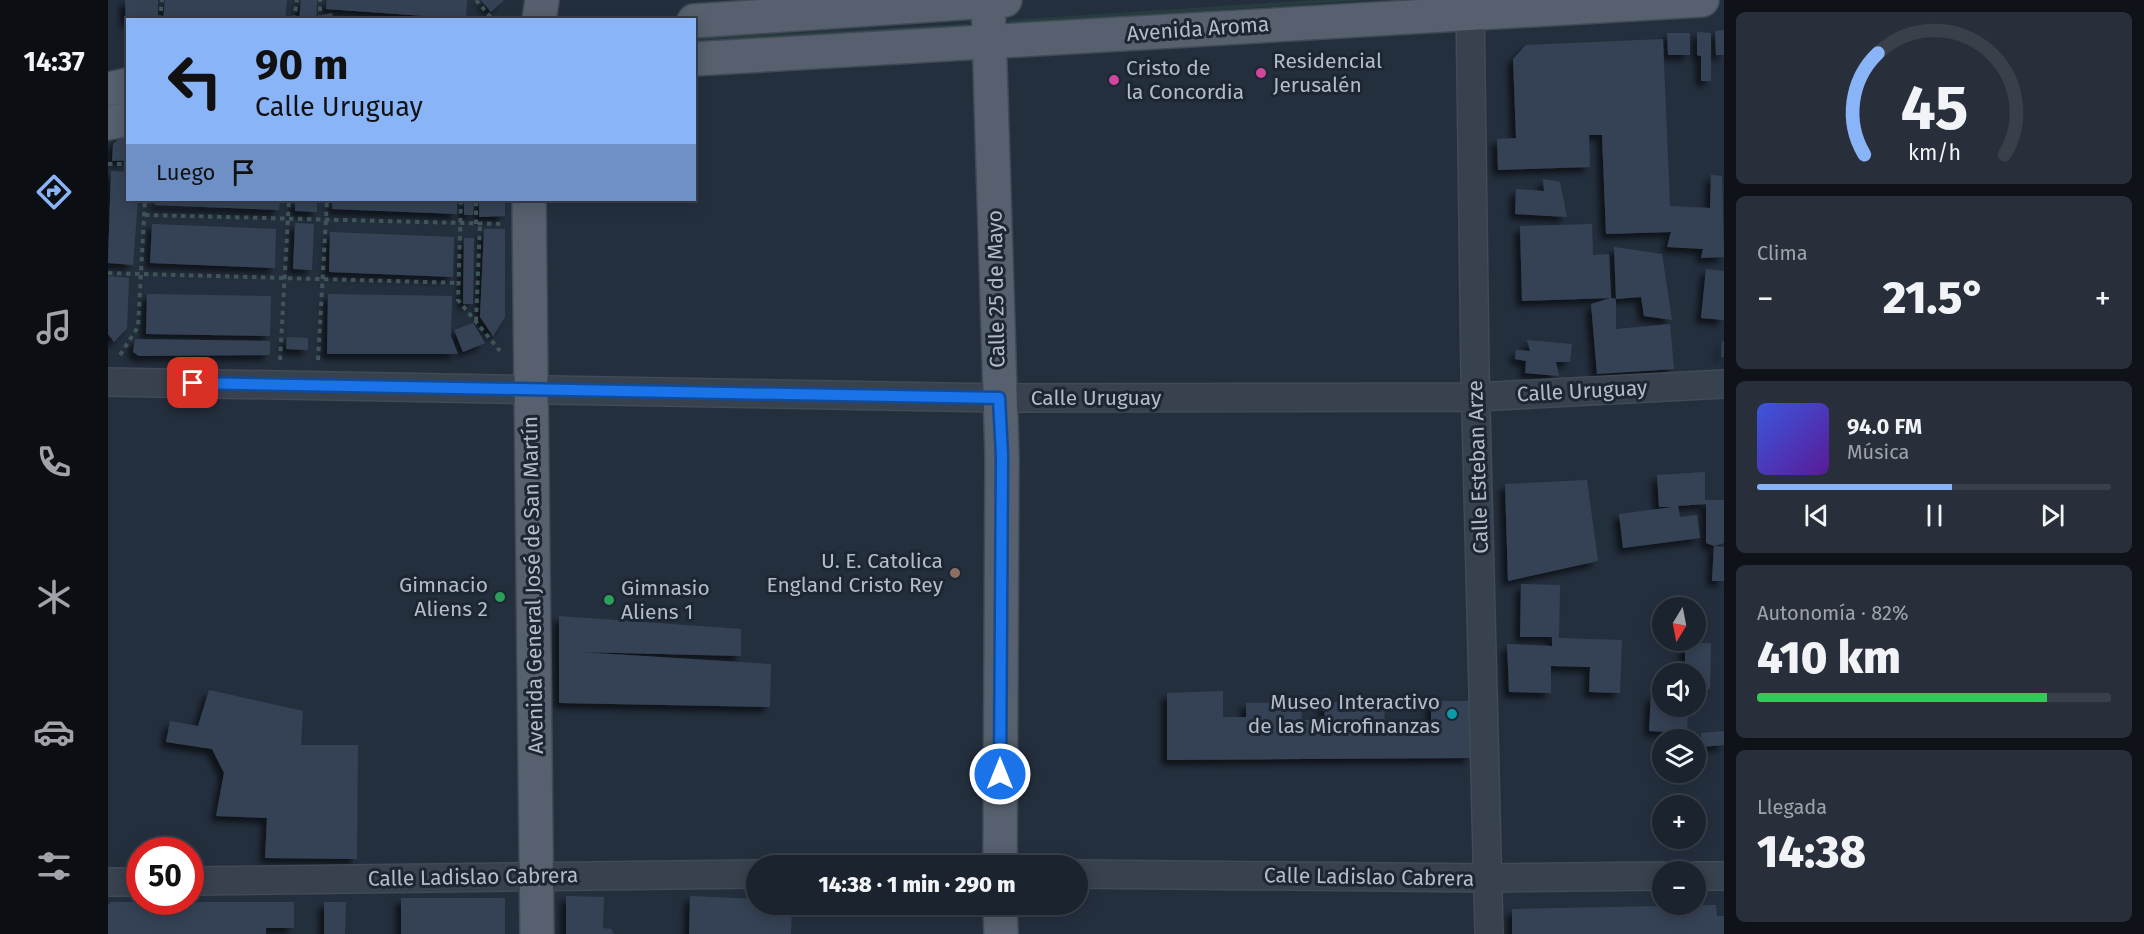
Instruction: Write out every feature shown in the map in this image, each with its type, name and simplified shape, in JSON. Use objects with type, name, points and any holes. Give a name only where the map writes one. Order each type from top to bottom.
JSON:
[{"type":"main road","points":[[538,18],[542,0]]},
{"type":"main road","points":[[696,21],[994,0]]},
{"type":"main road","name":"Calle 25 de Mayo","points":[[994,0],[991,43],[1002,456],[1000,855]]},
{"type":"main road","name":"Avenida Aroma","points":[[696,58],[991,43],[1470,6],[1702,0]]},
{"type":"main road","points":[[108,89],[126,85]]},
{"type":"main road","points":[[108,123],[126,119]]},
{"type":"main road","name":"Avenida General José de San Martín","points":[[529,211],[537,934]]},
{"type":"main road","points":[[1000,915],[1001,934]]},
{"type":"street","name":"Calle Esteban Arze","points":[[1470,6],[1476,397],[1490,934]]},
{"type":"street","name":"Calle Uruguay","points":[[111,373],[279,385],[999,398],[1476,397],[1724,384]]},
{"type":"street","name":"Calle Ladislao Cabrera","points":[[204,881],[746,874]]},
{"type":"street","name":"Calle Ladislao Cabrera","points":[[1088,874],[1489,878],[1652,876]]},
{"type":"street","points":[[1706,876],[1724,876]]},
{"type":"street","points":[[108,882],[126,882]]},
{"type":"path","points":[[160,18],[162,0]]},
{"type":"path","points":[[294,18],[297,0]]},
{"type":"path","points":[[320,0],[320,18]]},
{"type":"path","points":[[476,0],[491,18]]},
{"type":"path","points":[[108,164],[126,164]]},
{"type":"path","points":[[111,373],[138,327],[146,201]]},
{"type":"path","points":[[279,385],[289,201]]},
{"type":"path","points":[[317,385],[327,201]]},
{"type":"path","points":[[461,201],[458,300],[530,389]]},
{"type":"path","points":[[476,201],[478,224],[476,322]]},
{"type":"path","points":[[144,215],[478,224],[529,211]]},
{"type":"path","points":[[108,273],[459,283]]},
{"type":"green space","points":[[1315,0],[1371,0],[1009,24],[1009,20]]},
{"type":"green space","points":[[968,24],[968,27],[696,42],[696,38]]},
{"type":"building","points":[[125,0],[158,0],[158,18],[126,18],[126,28]]},
{"type":"building","points":[[165,0],[287,0],[285,18],[163,18]]},
{"type":"building","points":[[301,0],[317,0],[316,18],[299,18]]},
{"type":"building","points":[[327,0],[467,0],[466,18],[326,9]]},
{"type":"building","points":[[481,0],[504,0],[491,12]]},
{"type":"building","points":[[332,13],[333,18],[323,18],[322,15]]},
{"type":"building","points":[[1724,30],[1724,55],[1716,55],[1715,31]]},
{"type":"building","points":[[1697,32],[1711,33],[1711,81],[1701,81],[1701,56],[1697,55]]},
{"type":"building","points":[[1667,33],[1690,33],[1690,55],[1668,55]]},
{"type":"building","points":[[1663,39],[1670,206],[1710,208],[1711,175],[1722,176],[1724,257],[1701,258],[1703,249],[1667,247],[1671,232],[1606,234],[1602,135],[1589,135],[1590,167],[1498,170],[1497,139],[1516,138],[1513,59],[1526,45]]},
{"type":"building","points":[[126,133],[126,160],[112,161],[113,144]]},
{"type":"building","points":[[111,171],[126,172],[126,201],[138,201],[133,265],[108,263]]},
{"type":"building","points":[[1543,179],[1560,182],[1567,217],[1515,214],[1516,189],[1544,191]]},
{"type":"building","points":[[155,201],[280,201],[279,210],[155,205]]},
{"type":"building","points":[[295,201],[317,201],[317,212],[295,211]]},
{"type":"building","points":[[333,201],[457,201],[457,214],[332,209]]},
{"type":"building","points":[[464,201],[474,201],[473,215],[464,215]]},
{"type":"building","points":[[479,201],[505,201],[505,216],[479,217]]},
{"type":"building","points":[[295,223],[314,224],[312,270],[293,269]]},
{"type":"building","points":[[152,224],[276,229],[275,268],[150,263]]},
{"type":"building","points":[[1592,224],[1593,255],[1609,254],[1611,298],[1522,301],[1520,226]]},
{"type":"building","points":[[484,229],[505,229],[505,317],[493,336],[480,317]]},
{"type":"building","points":[[330,232],[454,237],[453,277],[329,272]]},
{"type":"building","points":[[464,238],[474,238],[473,304],[463,304]]},
{"type":"building","points":[[1614,247],[1662,254],[1672,320],[1644,316],[1641,297],[1616,299]]},
{"type":"building","points":[[1706,269],[1724,271],[1724,320],[1701,318]]},
{"type":"building","points":[[108,276],[129,278],[127,328],[114,342],[108,334]]},
{"type":"building","points":[[147,294],[271,296],[270,336],[146,334]]},
{"type":"building","points":[[328,294],[452,296],[451,336],[458,354],[327,354]]},
{"type":"building","points":[[1611,298],[1616,299],[1616,329],[1670,324],[1674,369],[1597,374],[1591,304]]},
{"type":"building","points":[[473,323],[485,343],[463,352],[454,330]]},
{"type":"building","points":[[287,337],[308,338],[308,350],[286,349]]},
{"type":"building","points":[[135,339],[270,341],[270,355],[139,356],[133,352]]},
{"type":"building","points":[[1527,340],[1572,344],[1570,362],[1556,362],[1559,376],[1525,373],[1526,361],[1515,359],[1516,350],[1530,351]]},
{"type":"building","points":[[1722,341],[1724,341],[1724,357],[1721,357]]},
{"type":"building","points":[[1705,472],[1705,500],[1724,500],[1724,543],[1714,546],[1706,543],[1706,504],[1678,506],[1680,517],[1697,515],[1700,538],[1623,548],[1619,514],[1673,507],[1659,507],[1657,475]]},
{"type":"building","points":[[1587,480],[1598,561],[1508,581],[1505,484]]},
{"type":"building","points":[[1714,546],[1724,547],[1724,581],[1712,581]]},
{"type":"building","points":[[1521,584],[1560,585],[1559,638],[1622,640],[1620,693],[1589,692],[1590,667],[1551,666],[1551,693],[1509,692],[1507,644],[1552,646],[1552,637],[1520,637]]},
{"type":"building","points":[[559,616],[741,629],[741,656],[579,652],[771,664],[770,707],[559,703]]},
{"type":"building","points":[[1706,643],[1711,643],[1710,689],[1706,689],[1706,663],[1685,663],[1685,651],[1706,651]]},
{"type":"building","points":[[209,690],[303,711],[301,745],[358,745],[357,859],[265,858],[267,818],[216,816],[224,773],[212,749],[166,742],[170,721],[198,726]]},
{"type":"building","points":[[1223,691],[1223,717],[1246,717],[1246,703],[1301,702],[1302,720],[1325,720],[1324,702],[1385,702],[1384,727],[1431,727],[1431,701],[1470,701],[1471,758],[1167,760],[1167,693]]},
{"type":"building","points":[[1651,695],[1652,717],[1688,717],[1687,729],[1652,729],[1649,731]]},
{"type":"building","points":[[1724,731],[1724,745],[1706,747],[1706,733]]},
{"type":"building","points":[[566,896],[604,897],[603,928],[611,929],[614,934],[566,934]]},
{"type":"building","points":[[690,896],[746,899],[746,915],[792,915],[791,934],[689,934]]},
{"type":"building","points":[[401,898],[505,898],[505,934],[401,934]]},
{"type":"building","points":[[111,902],[126,902],[126,915],[204,915],[204,902],[294,902],[294,928],[266,928],[266,934],[108,934],[108,905]]},
{"type":"building","points":[[324,902],[346,902],[345,934],[324,934]]},
{"type":"building","points":[[1706,905],[1716,905],[1717,916],[1724,916],[1724,934],[1512,934],[1512,909],[1652,906],[1652,915],[1706,915]]},
{"type":"place","name":"Residencial Jerusalén","points":[[1261,73]]},
{"type":"place","name":"Cristo de la Concordia","points":[[1114,80]]},
{"type":"place","name":"U. E. Catolica England Cristo Rey","points":[[955,573]]},
{"type":"place","name":"Gimnacio Aliens 2","points":[[500,597]]},
{"type":"place","name":"Gimnasio Aliens 1","points":[[609,600]]},
{"type":"place","name":"Museo Interactivo de las Microfinanzas","points":[[1452,714]]},
{"type":"route","points":[[193,383],[999,398],[1002,456],[1000,774]]}]
